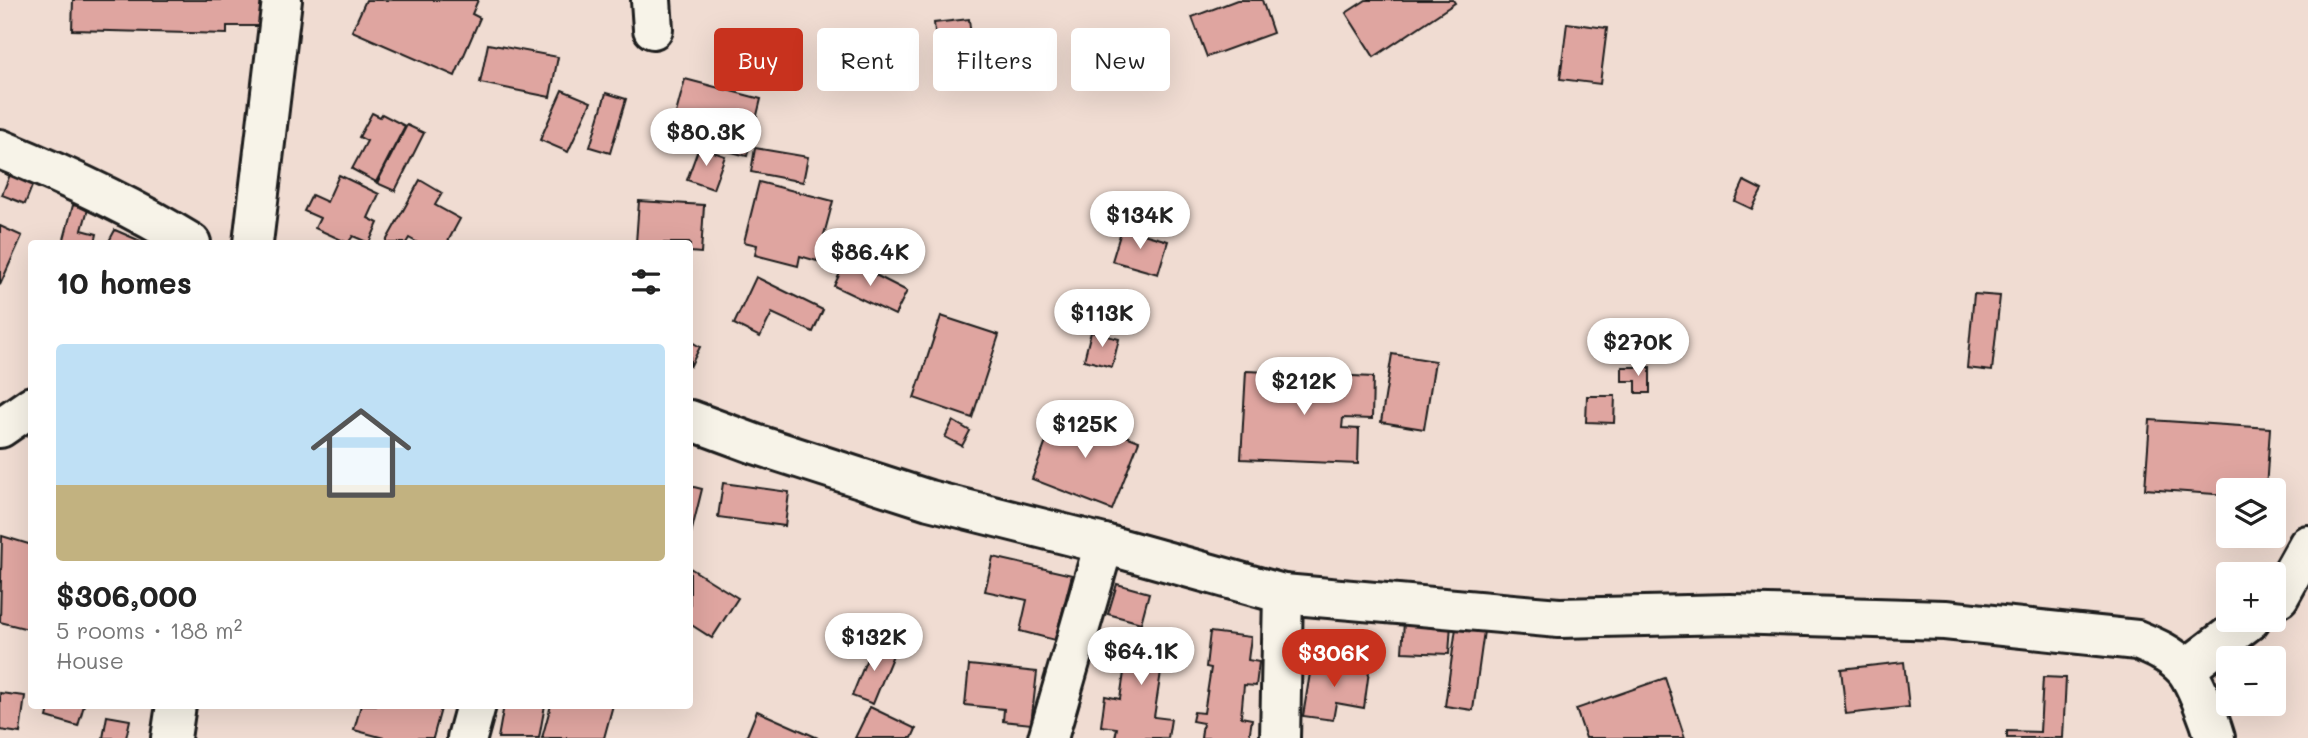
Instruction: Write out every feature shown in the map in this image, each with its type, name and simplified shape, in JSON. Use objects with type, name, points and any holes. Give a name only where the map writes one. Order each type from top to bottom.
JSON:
[{"type":"street","points":[[253,240],[282,0]]},
{"type":"street","points":[[0,149],[75,180],[186,240]]},
{"type":"street","points":[[0,428],[28,409]]},
{"type":"street","points":[[693,421],[929,500],[1104,544],[1283,594],[1559,618],[1730,614],[1945,620],[2137,640],[2161,649],[2186,669],[2215,738]]},
{"type":"street","points":[[1048,738],[1104,544]]},
{"type":"street","points":[[2286,583],[2308,545]]},
{"type":"street","points":[[1280,738],[1283,594]]},
{"type":"street","points":[[2186,669],[2234,632]]},
{"type":"street","points":[[171,738],[175,709]]},
{"type":"street","points":[[467,738],[475,709]]},
{"type":"building","points":[[73,0],[263,0],[262,26],[227,26],[227,34],[72,30]]},
{"type":"building","points":[[366,0],[478,0],[472,14],[480,18],[455,76],[352,31]]},
{"type":"building","points":[[1237,0],[1262,0],[1273,33],[1207,57],[1192,17]]},
{"type":"building","points":[[1366,0],[1453,0],[1455,3],[1374,57],[1346,13]]},
{"type":"building","points":[[969,19],[970,28],[935,28],[934,23]]},
{"type":"building","points":[[1567,23],[1607,28],[1600,84],[1560,79]]},
{"type":"building","points":[[488,44],[558,57],[550,97],[480,83]]},
{"type":"building","points":[[685,79],[714,87],[714,91],[731,91],[761,99],[747,156],[670,136]]},
{"type":"building","points":[[562,90],[591,102],[568,152],[540,140]]},
{"type":"building","points":[[606,93],[626,99],[610,153],[590,147]]},
{"type":"building","points":[[372,113],[380,117],[382,114],[405,126],[376,182],[352,169],[367,141],[359,137]]},
{"type":"building","points":[[407,125],[424,133],[395,191],[377,183]]},
{"type":"building","points":[[699,147],[725,156],[713,189],[687,180]]},
{"type":"building","points":[[755,148],[808,157],[803,182],[751,172]]},
{"type":"building","points":[[13,167],[36,176],[25,204],[2,195]]},
{"type":"building","points":[[339,175],[379,194],[368,218],[378,223],[370,240],[353,236],[350,240],[341,240],[315,228],[320,218],[304,211],[312,195],[327,202]]},
{"type":"building","points":[[420,180],[442,193],[435,205],[460,219],[449,240],[387,240]]},
{"type":"building","points":[[1744,181],[1762,190],[1752,209],[1735,201]]},
{"type":"building","points":[[759,182],[833,201],[817,261],[800,256],[798,266],[755,255],[757,245],[744,242]]},
{"type":"building","points":[[639,201],[704,205],[701,253],[693,252],[693,240],[636,240]]},
{"type":"building","points":[[73,205],[88,209],[82,230],[97,234],[96,240],[64,240]]},
{"type":"building","points":[[0,226],[22,236],[0,285]]},
{"type":"building","points":[[1122,228],[1168,241],[1158,274],[1112,261]]},
{"type":"building","points":[[115,230],[138,240],[110,240]]},
{"type":"building","points":[[846,260],[907,291],[895,315],[834,286]]},
{"type":"building","points":[[756,277],[823,310],[813,332],[772,313],[760,337],[734,324]]},
{"type":"building","points":[[1974,294],[2000,296],[1992,371],[1967,368]]},
{"type":"building","points":[[941,316],[999,335],[972,418],[914,398]]},
{"type":"building","points":[[1091,332],[1119,339],[1112,367],[1084,360]]},
{"type":"building","points":[[693,343],[700,347],[693,361]]},
{"type":"building","points":[[1392,354],[1435,361],[1424,429],[1381,422]]},
{"type":"building","points":[[1622,367],[1650,367],[1650,393],[1636,393],[1636,381],[1622,381]]},
{"type":"building","points":[[1246,371],[1373,377],[1372,419],[1343,418],[1342,428],[1359,429],[1358,464],[1241,459]]},
{"type":"building","points":[[1587,396],[1615,396],[1614,423],[1586,422]]},
{"type":"building","points":[[1058,410],[1139,441],[1112,510],[1032,479]]},
{"type":"building","points":[[2150,420],[2270,428],[2267,478],[2216,478],[2216,494],[2145,489]]},
{"type":"building","points":[[953,421],[970,431],[962,446],[945,437]]},
{"type":"building","points":[[723,483],[789,492],[785,526],[718,517]]},
{"type":"building","points":[[693,487],[702,489],[693,526]]},
{"type":"building","points":[[2,536],[28,544],[28,629],[0,622]]},
{"type":"building","points":[[993,557],[1072,575],[1055,640],[1020,631],[1027,600],[985,591]]},
{"type":"building","points":[[693,570],[738,598],[712,638],[693,626]]},
{"type":"building","points":[[1117,584],[1149,593],[1141,623],[1108,614]]},
{"type":"building","points":[[1404,622],[1451,623],[1449,654],[1402,652]]},
{"type":"building","points":[[1126,627],[1167,633],[1165,651],[1179,653],[1175,674],[1161,672],[1154,717],[1171,719],[1168,738],[1115,738],[1117,728],[1101,726],[1105,696],[1120,699],[1125,666],[1120,665]]},
{"type":"building","points":[[1456,628],[1484,631],[1473,710],[1445,706]]},
{"type":"building","points":[[1210,632],[1251,637],[1248,660],[1259,662],[1256,686],[1244,685],[1241,717],[1252,719],[1249,738],[1201,738],[1203,723],[1192,721],[1194,712],[1204,713],[1211,668],[1206,667]]},
{"type":"building","points":[[874,641],[895,650],[873,704],[852,696]]},
{"type":"building","points":[[1312,661],[1369,671],[1364,708],[1336,703],[1333,720],[1303,716]]},
{"type":"building","points":[[1904,662],[1909,707],[1846,714],[1841,669]]},
{"type":"building","points":[[969,665],[1037,672],[1031,724],[1003,721],[1004,709],[965,705]]},
{"type":"building","points":[[2043,677],[2066,678],[2063,738],[2007,738],[2007,731],[2040,732]]},
{"type":"building","points":[[1665,678],[1685,738],[1586,738],[1576,709]]},
{"type":"building","points":[[0,693],[25,696],[20,733],[0,730]]},
{"type":"building","points":[[870,707],[916,729],[912,738],[855,738]]},
{"type":"building","points":[[49,709],[83,709],[78,726],[47,717]]},
{"type":"building","points":[[360,709],[441,709],[433,738],[384,738],[354,730]]},
{"type":"building","points":[[503,709],[544,709],[539,738],[498,738]]},
{"type":"building","points":[[550,709],[612,709],[604,738],[542,738]]},
{"type":"building","points":[[757,711],[818,738],[746,738]]},
{"type":"building","points":[[107,716],[130,720],[126,738],[103,738]]}]
